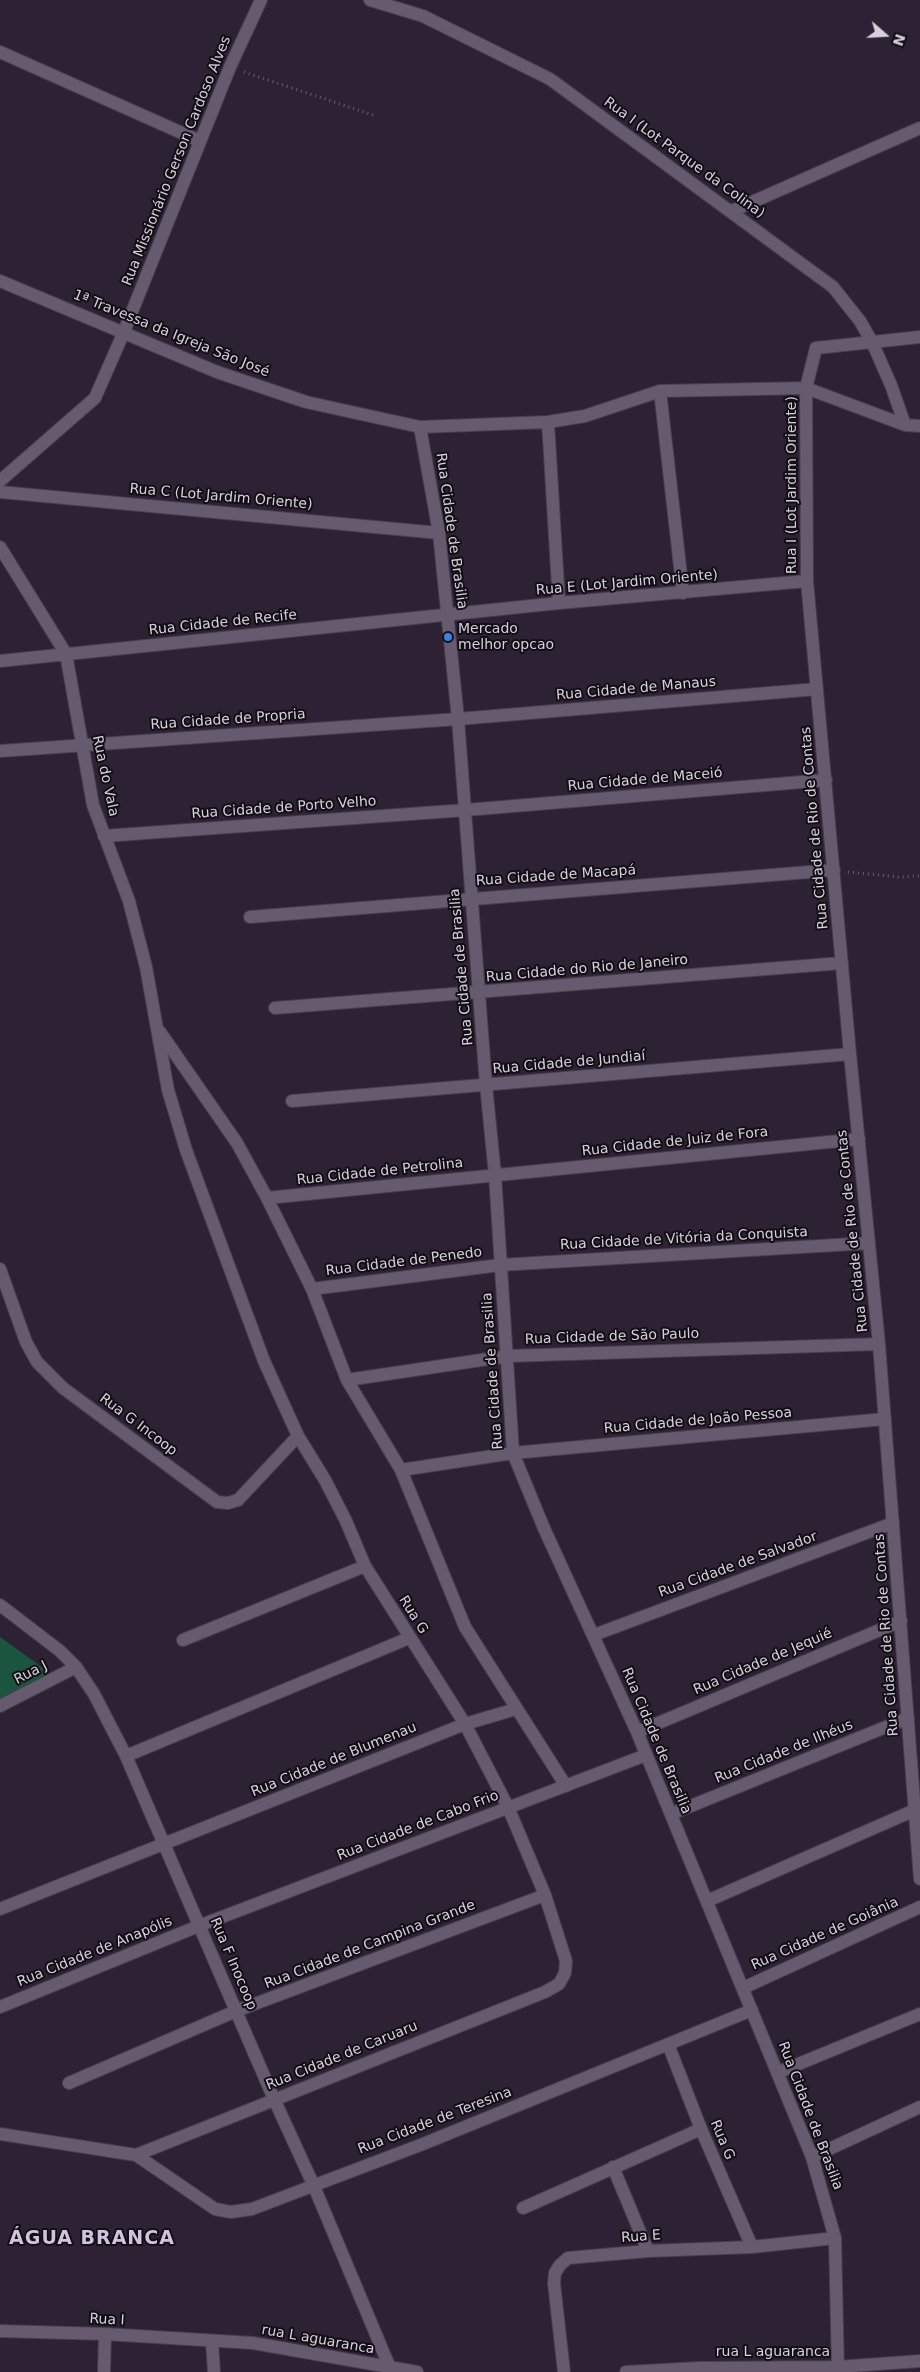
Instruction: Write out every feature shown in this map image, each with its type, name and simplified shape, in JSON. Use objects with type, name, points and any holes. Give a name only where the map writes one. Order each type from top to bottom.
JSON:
[{"type":"street","name":"Rua Missionário Gerson Cardoso Alves","points":[[0,482],[95,398],[124,334],[230,67],[261,0]]},
{"type":"street","name":"Rua I (Lot Parque da Colina)","points":[[370,0],[422,16],[550,79],[833,287],[860,321],[872,342],[891,385],[905,425]]},
{"type":"street","points":[[0,52],[200,140]]},
{"type":"street","points":[[732,211],[920,128]]},
{"type":"street","name":"1ª Travessa da Igreja São José","points":[[0,281],[217,372],[306,402],[420,427],[548,422],[586,416],[660,391],[806,388]]},
{"type":"street","points":[[872,342],[920,337]]},
{"type":"street","name":"Rua I (Lot Jardim Oriente)","points":[[807,581],[806,388],[816,348],[872,342]]},
{"type":"street","points":[[806,388],[905,425],[920,426]]},
{"type":"street","points":[[660,391],[683,593]]},
{"type":"street","points":[[548,422],[559,603]]},
{"type":"street","name":"Rua Cidade de Brasilia","points":[[420,427],[439,533],[449,616],[466,810],[486,1085],[495,1175],[513,1453],[543,1526],[637,1732],[779,2072],[812,2157],[836,2238],[838,2370]]},
{"type":"street","name":"Rua C (Lot Jardim Oriente)","points":[[0,492],[439,533]]},
{"type":"street","points":[[0,547],[66,654]]},
{"type":"street","name":"Rua E (Lot Jardim Oriente)","points":[[449,616],[559,603],[807,581]]},
{"type":"street","name":"Rua Cidade de Rio de Contas","points":[[807,581],[850,1054],[879,1344],[920,1879]]},
{"type":"street","name":"Rua Cidade de Recife","points":[[0,661],[449,616]]},
{"type":"street","name":"Rua do Vala","points":[[66,654],[93,805],[129,901],[146,967],[158,1030]]},
{"type":"street","name":"Rua Cidade de Manaus","points":[[458,719],[817,689]]},
{"type":"street","name":"Rua Cidade de Propria","points":[[0,751],[458,719]]},
{"type":"street","name":"Rua Cidade de Maceió","points":[[466,810],[826,780]]},
{"type":"street","name":"Rua Cidade de Porto Velho","points":[[104,836],[466,810]]},
{"type":"street","name":"Rua Cidade de Macapá","points":[[250,917],[834,870]]},
{"type":"street","name":"Rua Cidade do Rio de Janeiro","points":[[275,1008],[480,994],[842,963]]},
{"type":"street","points":[[158,1030],[237,1143],[267,1198],[312,1289],[347,1380],[401,1470],[465,1627],[566,1786]]},
{"type":"street","name":"Rua G","points":[[158,1030],[168,1090],[186,1150],[264,1361],[298,1436],[325,1480],[365,1566],[465,1724],[508,1807],[545,1895],[566,1960],[565,1973],[559,1984]]},
{"type":"street","name":"Rua Cidade de Jundiaí","points":[[292,1101],[850,1054]]},
{"type":"street","name":"Rua Cidade de Juiz de Fora","points":[[495,1175],[859,1139]]},
{"type":"street","name":"Rua Cidade de Petrolina","points":[[267,1198],[495,1175]]},
{"type":"street","name":"Rua Cidade de Vitória da Conquista","points":[[500,1265],[870,1243]]},
{"type":"street","name":"Rua Cidade de Penedo","points":[[312,1289],[500,1265]]},
{"type":"street","name":"Rua G Incoop","points":[[0,1269],[26,1342],[37,1362],[63,1388],[216,1502],[228,1503],[238,1500],[298,1436]]},
{"type":"street","name":"Rua Cidade de São Paulo","points":[[347,1380],[508,1356],[879,1344]]},
{"type":"street","name":"Rua Cidade de João Pessoa","points":[[401,1470],[513,1453],[885,1419]]},
{"type":"street","name":"Rua Cidade de Salvador","points":[[594,1635],[893,1523]]},
{"type":"street","points":[[182,1640],[365,1566]]},
{"type":"street","name":"Rua F Inocoop","points":[[0,1605],[60,1651],[76,1668],[94,1694],[126,1756],[201,1926],[274,2099],[313,2184],[390,2368]]},
{"type":"street","name":"Rua Cidade de Jequié","points":[[637,1732],[901,1621]]},
{"type":"street","points":[[126,1756],[409,1638]]},
{"type":"street","name":"Rua J","points":[[0,1706],[76,1668]]},
{"type":"street","name":"Rua Cidade de Blumenau","points":[[0,1909],[465,1724],[516,1709]]},
{"type":"street","name":"Rua Cidade de Ilhéus","points":[[671,1814],[908,1718]]},
{"type":"street","name":"Rua Cidade de Cabo Frio","points":[[201,1926],[646,1755]]},
{"type":"street","points":[[707,1901],[915,1810]]},
{"type":"street","name":"Rua Cidade de Campina Grande","points":[[69,2083],[236,2011],[545,1895]]},
{"type":"street","name":"Rua Cidade de Goiânia","points":[[743,1988],[920,1907]]},
{"type":"street","name":"Rua Cidade de Anapólis","points":[[0,2007],[201,1926]]},
{"type":"street","name":"Rua Cidade de Caruaru","points":[[136,2155],[545,1992],[559,1984]]},
{"type":"street","name":"Rua Cidade de Teresina","points":[[136,2155],[215,2208],[231,2212],[252,2209],[313,2184],[423,2144],[752,2010]]},
{"type":"street","points":[[779,2072],[920,2014]]},
{"type":"street","name":"Rua G","points":[[668,2044],[701,2129],[752,2247]]},
{"type":"street","points":[[812,2157],[920,2108]]},
{"type":"street","points":[[523,2208],[701,2129]]},
{"type":"street","points":[[0,2134],[136,2155]]},
{"type":"street","points":[[613,2167],[648,2251]]},
{"type":"street","name":"Rua E","points":[[564,2372],[554,2283],[555,2273],[560,2264],[568,2258],[648,2251],[752,2247],[836,2238]]},
{"type":"street","name":"Rua I","points":[[0,2331],[105,2334],[212,2342]]},
{"type":"street","points":[[104,2372],[105,2334]]},
{"type":"street","points":[[212,2342],[214,2372]]},
{"type":"street","name":"rua L aguaranca","points":[[212,2342],[253,2343],[417,2372]]},
{"type":"street","name":"rua L aguaranca","points":[[626,2372],[838,2370],[920,2361]]},
{"type":"path","points":[[230,67],[372,115]]},
{"type":"path","points":[[834,870],[898,877],[920,876]]},
{"type":"green space","points":[[0,1637],[50,1673],[0,1701]]},
{"type":"place","name":"Mercado melhor opcao","points":[[448,637]]},
{"type":"district","name":"ÁGUA BRANCA","points":[[92,2239]]}]
